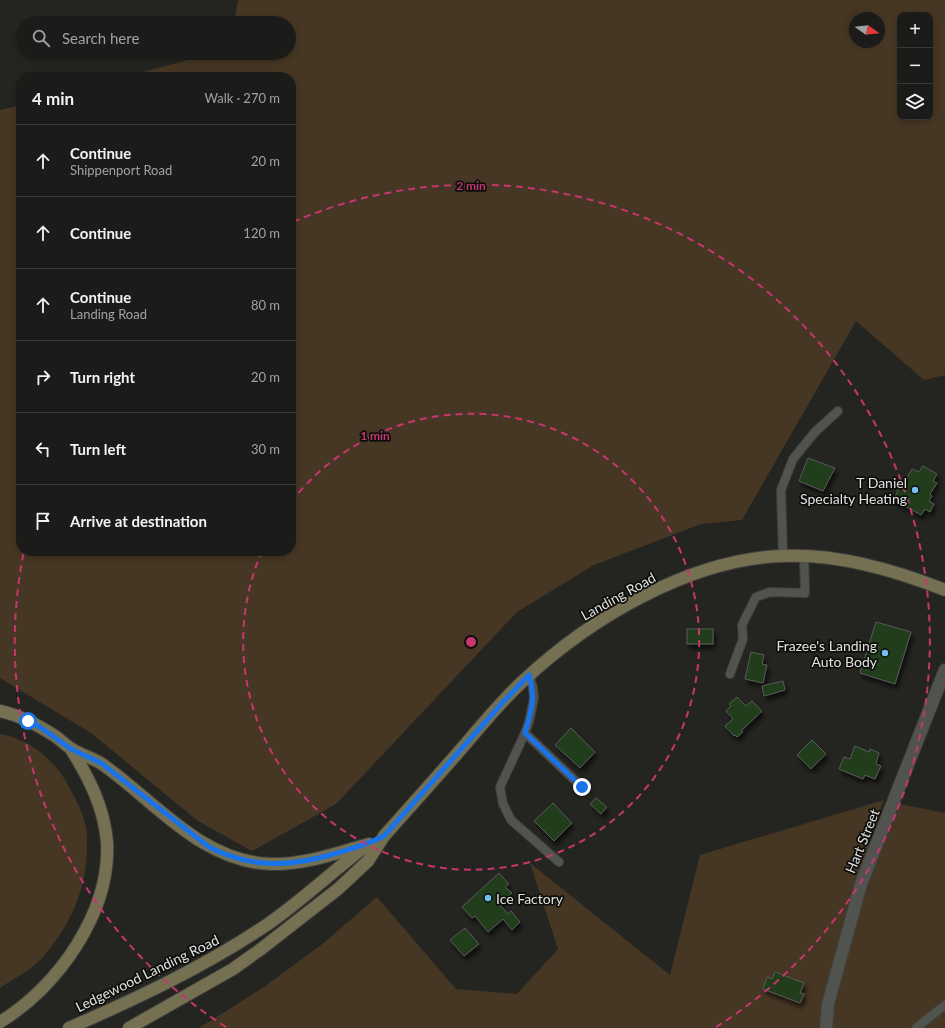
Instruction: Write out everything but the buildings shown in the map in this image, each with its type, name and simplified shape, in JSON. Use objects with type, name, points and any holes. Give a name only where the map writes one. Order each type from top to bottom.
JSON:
[{"type":"main road","name":"Landing Road","points":[[384,836],[504,701],[529,675],[557,651],[586,631],[647,595],[692,575],[716,567],[758,558],[804,556],[875,567],[945,590]]},
{"type":"main road","points":[[0,711],[17,716],[40,727],[71,749],[101,763],[209,847],[240,860],[272,864],[286,863],[320,858],[369,844]]},
{"type":"main road","points":[[0,1022],[19,1009],[53,977],[85,929],[102,889],[107,858],[104,822],[94,791],[71,749]]},
{"type":"main road","name":"Ledgewood Landing Road","points":[[69,1028],[113,1009],[206,963],[238,944],[299,900],[369,844],[384,836]]},
{"type":"main road","points":[[129,1028],[233,969],[295,923],[338,889],[368,861],[384,836]]},
{"type":"street","name":"Hart Street","points":[[826,1028],[828,1004],[861,884],[945,670]]},
{"type":"lane","points":[[783,556],[781,490],[793,459],[815,432],[838,411]]},
{"type":"lane","points":[[730,674],[743,639],[742,625],[756,597],[770,592],[805,593],[804,556]]},
{"type":"lane","points":[[529,675],[534,698],[525,733],[500,786],[503,804],[511,820],[559,862]]},
{"type":"lane","points":[[525,733],[582,787]]},
{"type":"lane","points":[[916,1028],[945,1005]]},
{"type":"shaded area","points":[[238,0],[945,0],[945,375],[924,380],[856,321],[742,520],[701,524],[594,565],[517,612],[336,804],[252,851],[198,821],[91,733],[0,678],[0,110],[16,106],[16,556],[296,556],[296,72],[143,72],[188,60],[296,60],[296,16],[235,16]]},
{"type":"shaded area","points":[[0,734],[21,740],[40,752],[49,759],[63,776],[85,821],[87,833],[87,861],[81,891],[69,920],[61,933],[38,962],[0,988]]},
{"type":"shaded area","points":[[884,800],[866,843],[883,844],[900,804],[945,813],[945,1028],[199,1028],[264,987],[321,945],[377,897],[456,989],[517,994],[558,949],[530,863],[670,975],[700,855]]},
{"type":"place","name":"T Daniel Specialty Heating","points":[[915,490]]},
{"type":"place","name":"Frazee's Landing Auto Body","points":[[885,653]]},
{"type":"place","name":"Ice Factory","points":[[488,898]]},
{"type":"route","points":[[28,721],[56,737],[71,749],[101,763],[194,837],[209,847],[240,860],[257,863],[286,863],[320,858],[369,844],[384,836],[477,730],[529,675],[534,698],[525,733],[582,787]]}]
